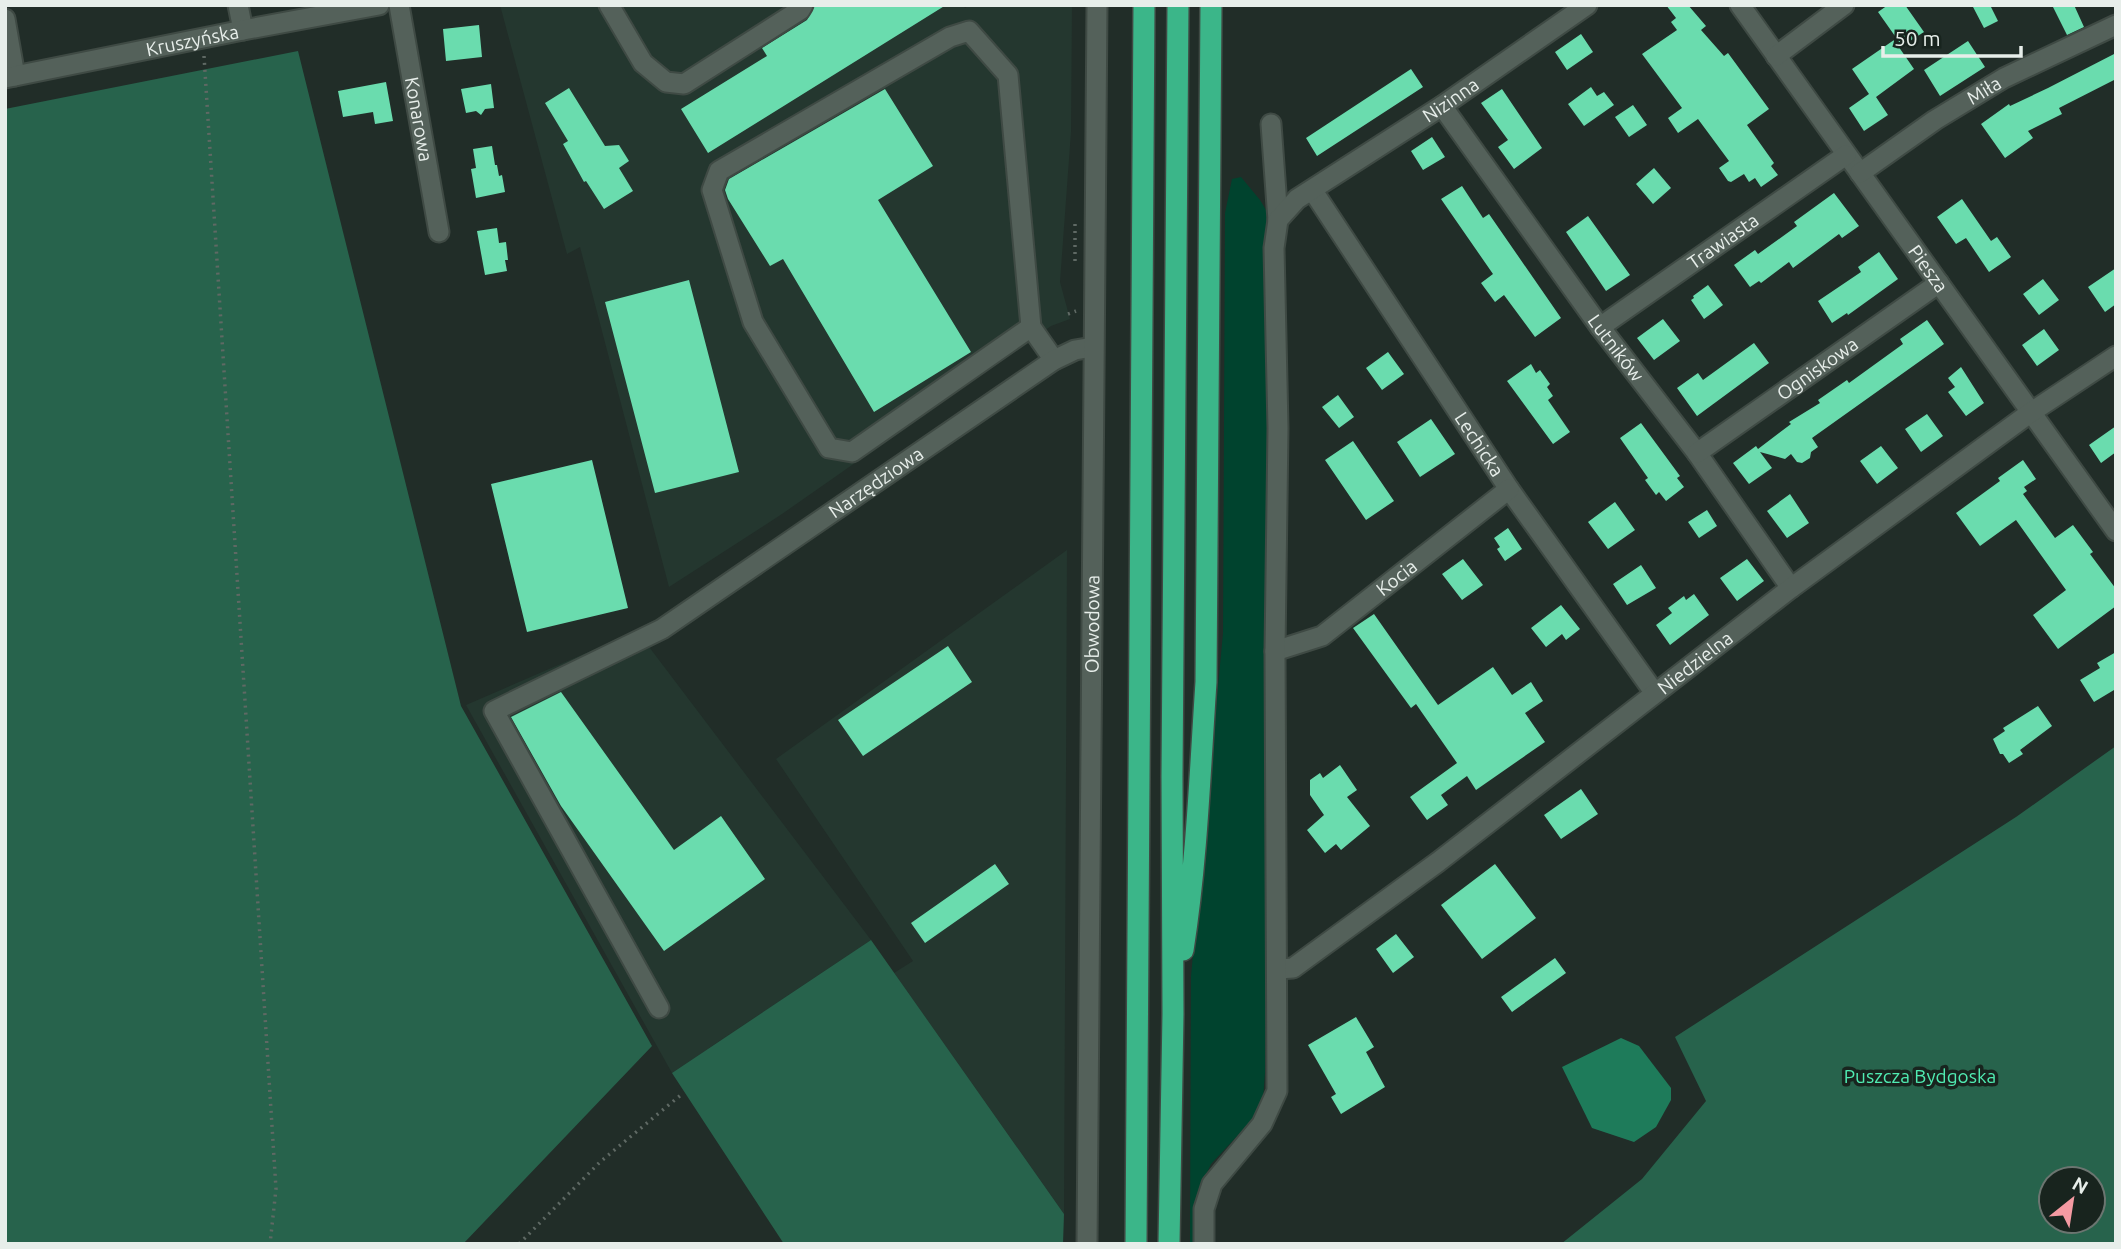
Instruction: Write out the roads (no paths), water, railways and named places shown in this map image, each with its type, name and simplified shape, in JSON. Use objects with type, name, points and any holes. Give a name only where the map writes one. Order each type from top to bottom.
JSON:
[{"type":"highway","points":[[1136,1244],[1144,5]]},
{"type":"highway","points":[[1169,1244],[1173,1014],[1172,764],[1178,5]]},
{"type":"highway","points":[[1173,1014],[1191,901],[1206,682],[1211,5]]},
{"type":"street","points":[[237,5],[243,30]]},
{"type":"street","name":"Kruszyńska","points":[[10,77],[379,5]]},
{"type":"street","name":"Konarowa","points":[[399,5],[439,232]]},
{"type":"street","points":[[609,5],[643,63],[666,82],[684,84],[800,10],[803,5]]},
{"type":"street","name":"Obwodowa","points":[[1087,1244],[1097,5]]},
{"type":"street","name":"Nizinna","points":[[1278,220],[1297,199],[1442,106],[1587,5]]},
{"type":"street","name":"Piesza","points":[[1740,5],[2116,531]]},
{"type":"street","points":[[1776,56],[1844,5]]},
{"type":"street","points":[[5,19],[10,77]]},
{"type":"street","name":"Miła","points":[[1860,173],[1935,120],[2004,78],[2116,25]]},
{"type":"street","points":[[1031,327],[852,452],[829,448],[753,322],[712,190],[719,171],[950,37],[969,31],[1008,75],[1031,327],[1054,360]]},
{"type":"street","name":"Lutników","points":[[1442,106],[1600,327],[1697,453],[1791,588]]},
{"type":"street","points":[[1204,1244],[1204,1209],[1212,1184],[1262,1124],[1277,1091],[1275,650],[1278,428],[1274,248],[1278,220],[1271,124]]},
{"type":"street","name":"Trawiasta","points":[[1600,327],[1846,155]]},
{"type":"street","name":"Lechicka","points":[[1313,191],[1509,489],[1654,692]]},
{"type":"street","name":"Ogniskowa","points":[[1697,453],[1939,283]]},
{"type":"street","name":"Narzędziowa","points":[[659,1008],[494,710],[662,629],[1054,360],[1075,349],[1093,347]]},
{"type":"street","name":"Niedzielna","points":[[1278,969],[1293,968],[1438,862],[1791,588],[2030,412],[2116,356]]},
{"type":"street","name":"Kocia","points":[[1275,650],[1322,636],[1509,489]]},
{"type":"park label","name":"Puszcza Bydgoska","points":[[1920,1076]]}]
